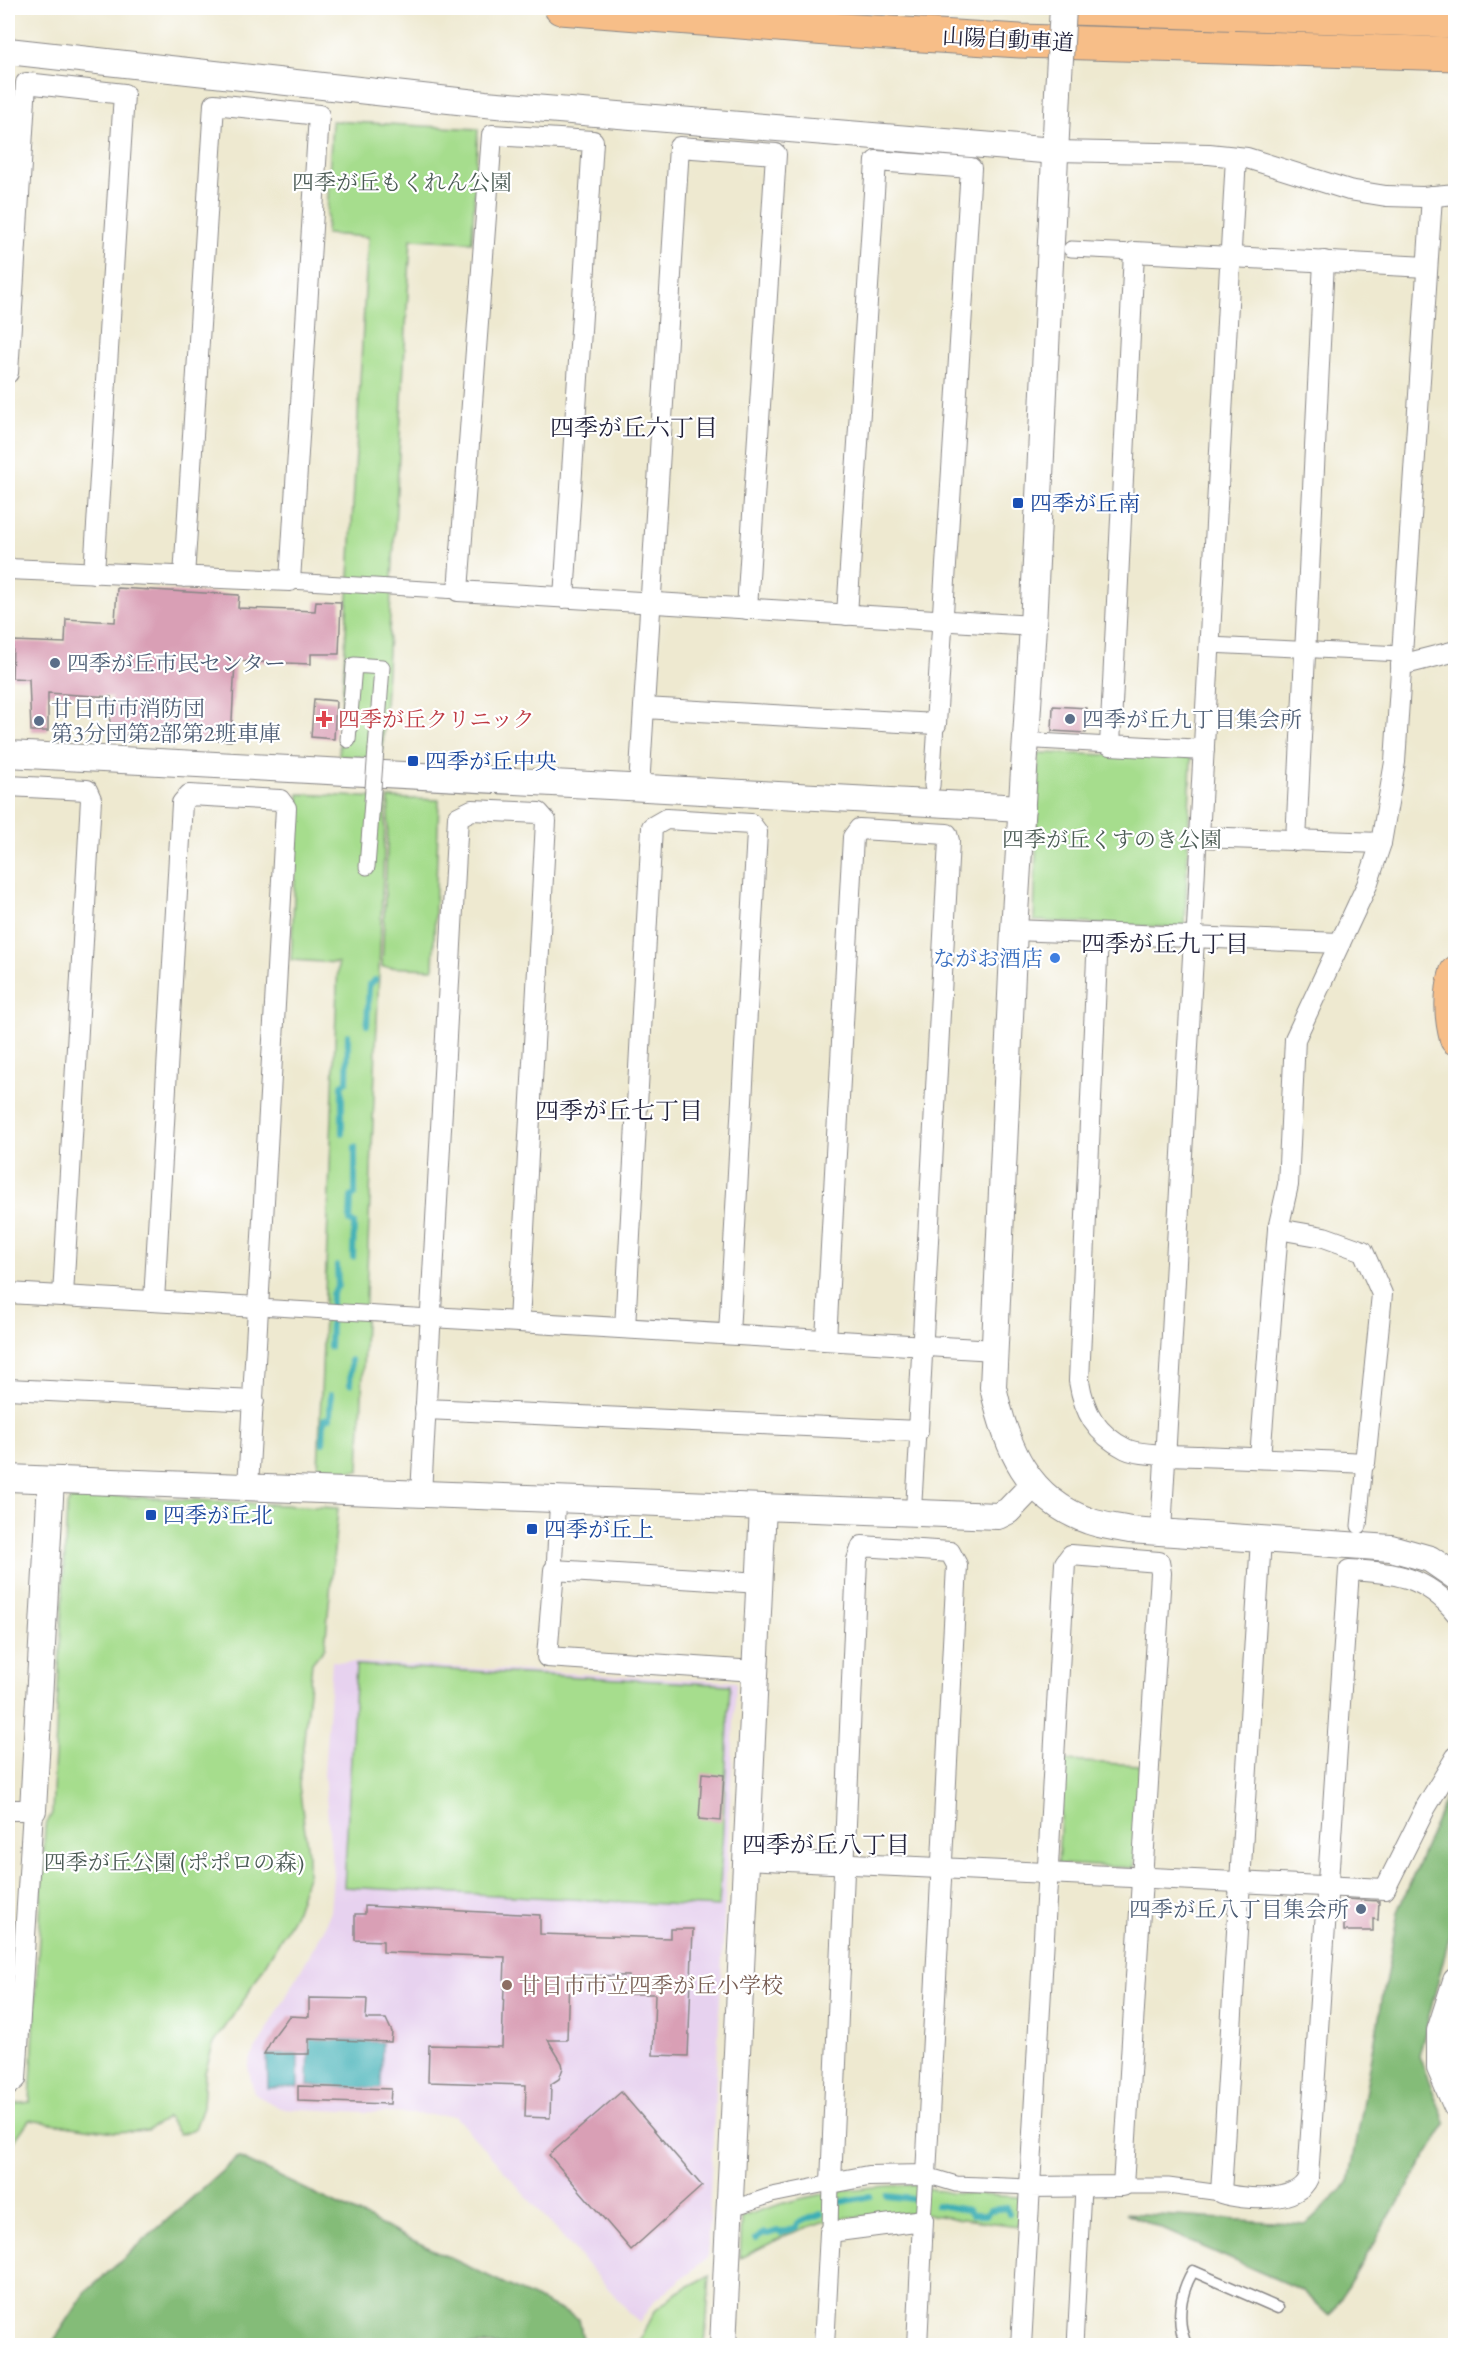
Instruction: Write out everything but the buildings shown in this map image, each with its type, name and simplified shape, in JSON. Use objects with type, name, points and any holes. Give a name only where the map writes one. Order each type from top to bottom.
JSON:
[{"type":"highway","name":"山陽自動車道","points":[[561,8],[840,30],[1020,41],[1455,54]]},
{"type":"highway","name":"山陽自動車道","points":[[1069,8],[1455,21]]},
{"type":"main road","points":[[1455,972],[1451,1023],[1455,1039]]},
{"type":"street","points":[[1064,8],[1055,151],[1033,626],[1014,930],[993,1387],[1001,1425],[1014,1455],[1033,1485],[1058,1505],[1089,1521],[1130,1530],[1391,1548],[1430,1559],[1455,1577]]},
{"type":"street","points":[[8,51],[485,104],[1055,151],[1209,154],[1247,158],[1349,190],[1386,196],[1455,194]]},
{"type":"street","points":[[8,373],[26,84],[124,94],[94,573]]},
{"type":"street","points":[[184,577],[214,104],[319,115],[290,581]]},
{"type":"street","points":[[458,591],[492,135],[593,141],[564,598]]},
{"type":"street","points":[[639,787],[679,147],[776,154],[747,609]]},
{"type":"street","points":[[1161,1532],[1236,157]]},
{"type":"street","points":[[847,615],[876,161],[971,168],[932,786]]},
{"type":"street","points":[[1260,1458],[1278,1228],[1288,1185],[1295,1039],[1367,885],[1381,843],[1395,762],[1432,196]]},
{"type":"street","points":[[1071,249],[1427,267]]},
{"type":"street","points":[[1110,745],[1134,252]]},
{"type":"street","points":[[1296,841],[1324,261]]},
{"type":"street","points":[[8,569],[290,581],[1033,626]]},
{"type":"street","points":[[1209,645],[1305,650],[1402,660],[1455,651]]},
{"type":"street","points":[[348,740],[354,665],[381,667],[367,867]]},
{"type":"street","points":[[644,708],[936,724]]},
{"type":"street","points":[[1038,741],[1204,750]]},
{"type":"street","points":[[8,754],[1022,808]]},
{"type":"street","points":[[8,786],[87,790],[91,799],[63,1296]]},
{"type":"street","points":[[154,1301],[182,803],[189,795],[280,800],[286,808],[248,1487]]},
{"type":"street","points":[[421,1494],[458,817],[472,810],[539,813],[546,821],[519,1322]]},
{"type":"street","points":[[625,1328],[652,826],[666,819],[751,824],[757,832],[729,1334]]},
{"type":"street","points":[[826,1340],[853,837],[859,829],[947,834],[949,841],[914,1501]]},
{"type":"street","points":[[1199,837],[1381,843]]},
{"type":"street","points":[[1014,930],[1340,943]]},
{"type":"street","points":[[1098,934],[1079,1381],[1082,1401],[1093,1423],[1107,1438],[1129,1451],[1166,1455],[1365,1462]]},
{"type":"street","points":[[1278,1228],[1324,1237],[1363,1251],[1382,1294],[1359,1526]]},
{"type":"street","points":[[8,1293],[995,1350]]},
{"type":"street","points":[[8,1389],[254,1401]]},
{"type":"street","points":[[426,1408],[918,1431]]},
{"type":"street","points":[[8,1478],[998,1516],[1008,1511],[1033,1485]]},
{"type":"street","points":[[8,2086],[16,2079],[51,1480]]},
{"type":"street","points":[[723,2346],[763,1508]]},
{"type":"street","points":[[557,1513],[547,1657],[755,1671]]},
{"type":"street","points":[[1221,2193],[1261,1539]]},
{"type":"street","points":[[824,2346],[857,1560],[862,1546],[950,1552],[957,1565],[917,2346]]},
{"type":"street","points":[[1021,2346],[1065,1563],[1071,1555],[1159,1562],[1161,1572],[1123,2186]]},
{"type":"street","points":[[554,1570],[760,1583]]},
{"type":"street","points":[[742,2205],[772,2195],[868,2176],[926,2175],[956,2184],[1029,2187],[1168,2186],[1248,2199],[1293,2194],[1305,2186],[1308,2178],[1349,1570],[1400,1574],[1433,1591],[1455,1613]]},
{"type":"street","points":[[746,1859],[1385,1888],[1426,1807],[1455,1757]]},
{"type":"street","points":[[8,1810],[33,1810]]},
{"type":"street","points":[[1455,1981],[1440,2031],[1440,2068],[1455,2105]]},
{"type":"street","points":[[1075,2346],[1083,2188]]},
{"type":"street","points":[[830,2232],[922,2220]]},
{"type":"lane","points":[[1187,2346],[1181,2330],[1180,2307],[1193,2271],[1278,2308]]},
{"type":"shaded area","name":"廿日市市立四季が丘小学校","points":[[332,1661],[736,1682],[707,2258],[654,2301],[639,2323],[455,2116],[280,2108],[254,2094],[248,2067],[253,2052],[324,1929],[330,1911],[333,1875],[324,1774]]},
{"type":"green space","name":"四季が丘もくれん公園","points":[[332,121],[478,129],[472,242],[411,239],[382,758],[339,756],[368,237],[326,234]]},
{"type":"green space","name":"四季が丘くすのき公園","points":[[1039,753],[1191,757],[1185,928],[1034,921]]},
{"type":"green space","points":[[299,794],[386,798],[359,1471],[318,1470],[338,963],[291,960]]},
{"type":"green space","points":[[389,798],[439,800],[433,969],[382,967]]},
{"type":"green space","name":"四季が丘公園 (ポポロの森)","points":[[79,1494],[338,1508],[325,1647],[312,1663],[299,1785],[308,1854],[308,1873],[295,1914],[249,1992],[213,2045],[205,2073],[203,2107],[195,2129],[179,2134],[167,2117],[148,2130],[115,2132],[29,2120],[8,2150],[8,2105],[30,2102],[45,1827],[52,1813],[67,1506],[72,1496]]},
{"type":"green space","points":[[356,1665],[730,1685],[719,1907],[344,1887]]},
{"type":"green space","points":[[1064,1761],[1140,1765],[1134,1868],[1058,1864]]},
{"type":"green space","points":[[1455,1776],[1455,1914],[1419,2056],[1446,2124],[1330,2316],[1303,2291],[1126,2213],[1306,2224],[1349,2183],[1398,1912]]},
{"type":"green space","points":[[238,2157],[579,2319],[584,2345],[51,2345],[86,2292]]},
{"type":"green space","points":[[913,2185],[951,2193],[1019,2197],[1018,2226],[914,2213],[840,2218],[787,2235],[740,2258],[742,2217],[784,2203],[847,2190]]},
{"type":"green space","points":[[710,2275],[705,2345],[638,2345],[655,2311],[678,2292]]},
{"type":"water","points":[[309,2039],[382,2042],[381,2089],[308,2086]]},
{"type":"water","points":[[267,2054],[298,2054],[298,2087],[268,2088]]},
{"type":"waterway","points":[[367,1025],[369,985],[375,980]]},
{"type":"waterway","points":[[342,1133],[342,1085],[347,1081],[348,1035]]},
{"type":"waterway","points":[[353,1257],[354,1223],[350,1221],[351,1197],[355,1195],[355,1147]]},
{"type":"waterway","points":[[330,1347],[332,1294],[338,1286],[337,1266]]},
{"type":"waterway","points":[[350,1384],[351,1360]]},
{"type":"waterway","points":[[323,1443],[324,1419],[330,1418],[331,1394]]},
{"type":"waterway","points":[[841,2202],[870,2196]]},
{"type":"waterway","points":[[887,2196],[914,2199]]},
{"type":"waterway","points":[[937,2205],[968,2210],[971,2215],[986,2215],[990,2210],[1006,2208],[1009,2213]]},
{"type":"waterway","points":[[756,2238],[764,2233],[777,2231],[781,2233],[821,2214]]},
{"type":"place","name":"四季が丘南","points":[[1018,503]]},
{"type":"place","name":"四季が丘市民センター","points":[[55,663]]},
{"type":"place","name":"四季が丘クリニック","points":[[324,719]]},
{"type":"place","name":"四季が丘九丁目集会所","points":[[1070,719]]},
{"type":"place","name":"廿日市市消防団 第3分団第2部第2班車庫","points":[[39,721]]},
{"type":"place","name":"四季が丘中央","points":[[413,761]]},
{"type":"place","name":"ながお酒店","points":[[1055,958]]},
{"type":"place","name":"四季が丘北","points":[[151,1515]]},
{"type":"place","name":"四季が丘上","points":[[532,1529]]},
{"type":"place","name":"四季が丘八丁目集会所","points":[[1361,1909]]},
{"type":"place","name":"廿日市市立四季が丘小学校","points":[[507,1985]]},
{"type":"district","name":"四季が丘六丁目","points":[[634,428]]},
{"type":"district","name":"四季が丘九丁目","points":[[1165,944]]},
{"type":"district","name":"四季が丘七丁目","points":[[619,1111]]},
{"type":"district","name":"四季が丘八丁目","points":[[826,1845]]}]
